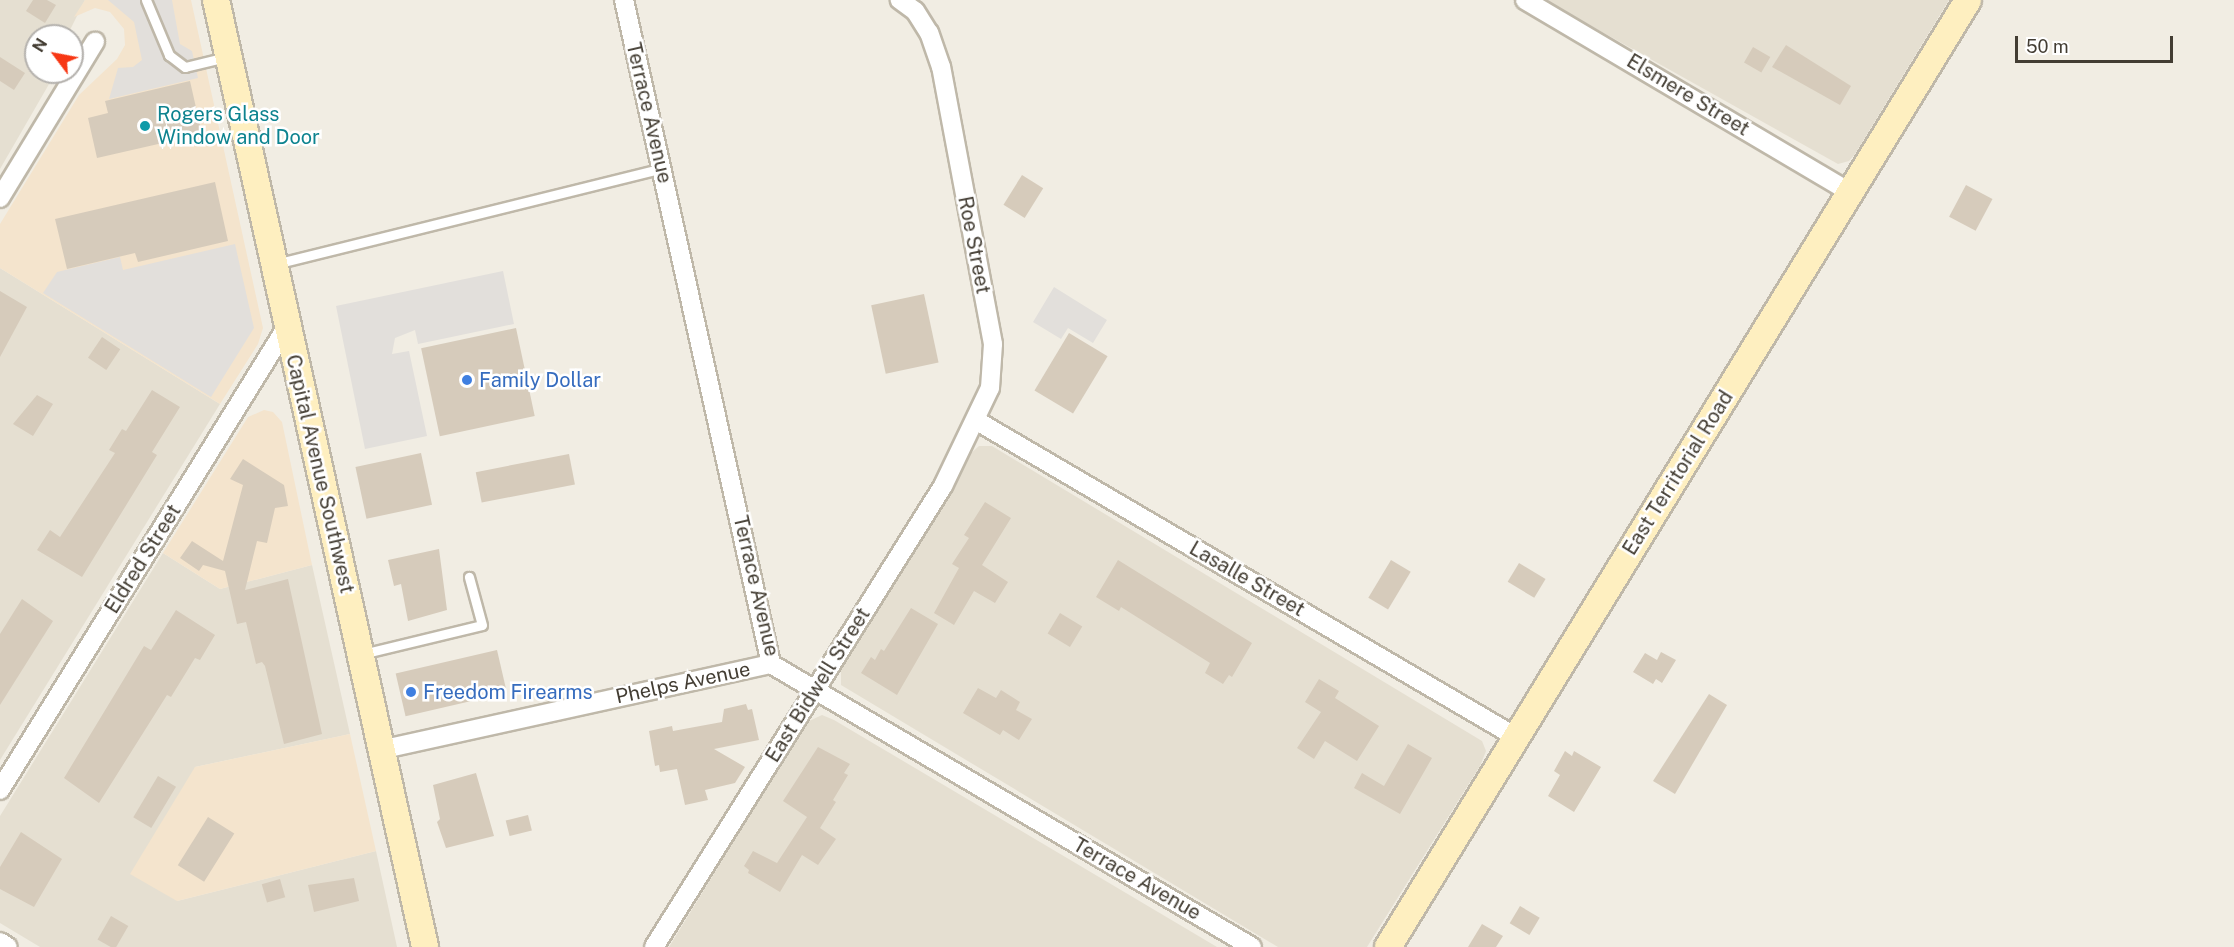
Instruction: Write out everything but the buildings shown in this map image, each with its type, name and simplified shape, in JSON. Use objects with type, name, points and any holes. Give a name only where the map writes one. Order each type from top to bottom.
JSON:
[{"type":"street","name":"Capital Avenue Southwest","points":[[216,0],[286,328],[384,749],[425,947]]},
{"type":"street","name":"Terrace Avenue","points":[[624,0],[771,664],[1252,947]]},
{"type":"street","name":"Roe Street","points":[[900,0],[915,11],[929,33],[941,67],[993,344],[994,373],[977,421]]},
{"type":"street","name":"Elsmere Street","points":[[1524,0],[1850,192]]},
{"type":"street","name":"East Territorial Road","points":[[1388,947],[1968,0]]},
{"type":"street","points":[[0,198],[95,42]]},
{"type":"street","name":"Eldred Street","points":[[0,790],[286,328]]},
{"type":"street","name":"East Bidwell Street","points":[[654,947],[943,486],[977,421]]},
{"type":"street","name":"Lasalle Street","points":[[977,421],[1516,737]]},
{"type":"street","name":"Phelps Avenue","points":[[384,749],[771,664]]},
{"type":"street","points":[[0,942],[8,947]]},
{"type":"lane","points":[[146,0],[169,55],[184,66],[228,57]]},
{"type":"lane","points":[[273,265],[662,168]]},
{"type":"lane","points":[[362,654],[482,625],[469,577]]},
{"type":"shaded area","points":[[0,0],[85,0],[73,24],[24,24],[24,84],[49,84],[0,169]]},
{"type":"shaded area","points":[[85,0],[191,0],[263,328],[258,344],[220,404],[0,268],[0,224],[79,95],[117,59],[125,45],[124,29],[110,12],[95,8],[74,17]]},
{"type":"shaded area","points":[[108,0],[172,0],[180,44],[192,51],[198,78],[109,99],[118,68],[133,67],[142,60],[134,22]]},
{"type":"shaded area","points":[[1545,0],[1949,0],[1855,154],[1849,161],[1838,164]]},
{"type":"shaded area","points":[[235,244],[254,328],[211,397],[43,293],[57,272],[120,257],[123,270]]},
{"type":"shaded area","points":[[0,268],[220,404],[0,760]]},
{"type":"shaded area","points":[[503,271],[514,324],[418,344],[415,330],[395,338],[392,354],[409,351],[427,436],[365,449],[336,306]]},
{"type":"shaded area","points":[[1054,287],[1107,320],[1093,343],[1068,328],[1061,339],[1033,322]]},
{"type":"shaded area","points":[[264,410],[273,412],[282,422],[312,565],[220,589],[163,553],[248,417]]},
{"type":"shaded area","points":[[979,446],[992,446],[1482,741],[1486,751],[1480,766],[1367,947],[1278,947],[841,685],[841,667],[949,494],[969,455]]},
{"type":"shaded area","points":[[163,553],[220,589],[312,565],[350,734],[195,767],[177,901],[376,851],[397,947],[40,947],[0,923],[0,816]]},
{"type":"shaded area","points":[[822,715],[1217,947],[669,947],[807,722]]},
{"type":"shaded area","points":[[350,734],[376,851],[177,901],[130,874],[195,767]]},
{"type":"place","name":"Rogers Glass Window and Door","points":[[145,126]]},
{"type":"place","name":"Family Dollar","points":[[467,380]]},
{"type":"place","name":"Freedom Firearms","points":[[411,692]]}]
